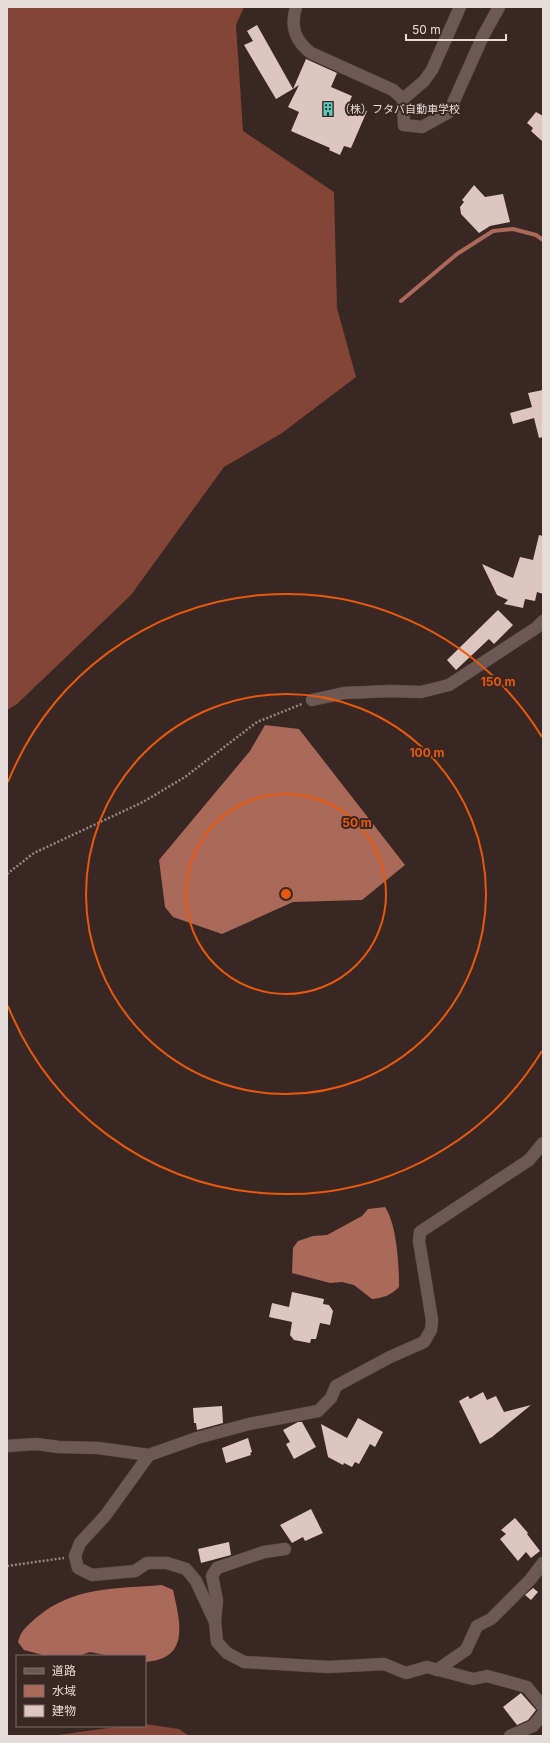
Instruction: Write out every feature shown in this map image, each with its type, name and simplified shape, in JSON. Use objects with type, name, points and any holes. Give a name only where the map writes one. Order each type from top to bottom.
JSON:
[{"type":"street","points":[[296,7],[292,19],[294,31],[302,46],[311,53],[393,90],[403,99],[404,125],[422,127],[449,112],[483,36],[499,7]]},
{"type":"street","points":[[403,99],[424,81],[432,70],[460,7]]},
{"type":"street","points":[[312,700],[344,693],[391,691],[421,692],[449,685],[536,628],[543,621]]},
{"type":"street","points":[[7,1446],[36,1444],[58,1447],[98,1448],[149,1455],[197,1438],[249,1424],[318,1410],[331,1398],[336,1386],[390,1357],[424,1342],[431,1330],[432,1320],[418,1241],[420,1232],[529,1160],[543,1143]]},
{"type":"street","points":[[149,1455],[105,1516],[80,1543],[75,1556],[78,1568],[92,1575],[135,1571],[147,1563],[166,1563],[186,1569],[196,1581],[215,1622]]},
{"type":"street","points":[[286,1549],[264,1552],[217,1568],[212,1576],[217,1600],[215,1622],[217,1642],[227,1653],[244,1662],[328,1667],[384,1664],[406,1673],[427,1667],[473,1679],[487,1676],[527,1687],[543,1707]]},
{"type":"street","points":[[437,1670],[466,1650],[477,1626],[491,1619],[530,1580],[543,1563]]},
{"type":"street","points":[[510,1736],[533,1726],[543,1714]]},
{"type":"path","points":[[7,874],[34,853],[76,832],[143,802],[185,777],[257,722],[312,700]]},
{"type":"path","points":[[7,1566],[75,1556]]},
{"type":"shaded area","points":[[7,7],[244,7],[236,25],[243,131],[334,192],[337,308],[356,377],[282,433],[224,467],[131,595],[17,704],[7,710]]},
{"type":"shaded area","points":[[146,1724],[179,1729],[189,1736],[51,1736],[116,1727],[146,1727]]},
{"type":"water","points":[[265,725],[299,729],[405,865],[362,900],[293,902],[222,934],[173,917],[165,907],[159,860],[250,751]]},
{"type":"water","points":[[385,1207],[395,1234],[398,1257],[399,1287],[393,1292],[384,1297],[372,1299],[354,1285],[342,1282],[330,1283],[292,1273],[293,1248],[298,1241],[313,1236],[327,1235],[362,1216],[368,1209]]},
{"type":"water","points":[[162,1585],[173,1590],[178,1614],[179,1637],[176,1646],[170,1654],[160,1659],[146,1662],[146,1655],[106,1655],[90,1652],[81,1655],[43,1655],[24,1650],[18,1642],[25,1628],[50,1608],[65,1600],[80,1595],[112,1589]]},
{"type":"building","points":[[257,25],[293,89],[276,99],[244,45],[253,41],[247,31]]},
{"type":"building","points":[[306,59],[337,73],[331,87],[352,96],[349,103],[367,111],[351,148],[344,146],[340,155],[329,150],[330,148],[291,131],[299,112],[288,107],[299,85],[293,89]]},
{"type":"building","points":[[536,112],[543,116],[543,142],[531,131],[533,128],[527,123]]},
{"type":"building","points":[[474,185],[485,197],[503,194],[510,222],[490,226],[479,233],[461,214],[460,207],[464,202],[462,200]]},
{"type":"building","points":[[543,390],[543,437],[539,438],[534,418],[513,424],[510,413],[532,407],[528,393]]},
{"type":"building","points":[[539,535],[543,536],[543,594],[537,592],[535,601],[525,599],[523,608],[504,604],[508,600],[497,595],[482,564],[513,578],[520,557],[533,560]]},
{"type":"building","points":[[498,610],[513,625],[494,644],[489,639],[456,670],[447,660]]},
{"type":"building","points":[[292,1292],[324,1299],[323,1304],[329,1305],[333,1311],[330,1325],[320,1323],[316,1339],[311,1339],[310,1343],[294,1340],[290,1335],[292,1322],[269,1317],[272,1303],[289,1307]]},
{"type":"building","points":[[483,1392],[487,1400],[496,1396],[504,1412],[531,1405],[492,1437],[480,1444],[459,1401],[468,1396],[470,1399]]},
{"type":"building","points":[[222,1406],[223,1423],[197,1430],[196,1423],[194,1423],[193,1408]]},
{"type":"building","points":[[358,1418],[383,1432],[375,1447],[370,1444],[359,1464],[355,1462],[352,1467],[344,1463],[343,1465],[328,1457],[321,1424],[347,1438]]},
{"type":"building","points":[[298,1422],[302,1422],[316,1447],[294,1459],[286,1444],[290,1442],[283,1430]]},
{"type":"building","points":[[248,1438],[252,1452],[250,1453],[251,1455],[226,1463],[222,1448]]},
{"type":"building","points":[[311,1509],[323,1533],[305,1541],[303,1537],[292,1543],[280,1525]]},
{"type":"building","points":[[515,1518],[528,1533],[527,1534],[540,1551],[531,1558],[526,1552],[518,1561],[500,1539],[506,1534],[501,1530]]},
{"type":"building","points":[[229,1542],[231,1555],[201,1563],[198,1549]]},
{"type":"building","points":[[533,1588],[538,1592],[531,1600],[525,1595]]},
{"type":"building","points":[[521,1693],[536,1710],[528,1720],[517,1725],[503,1707]]},
{"type":"waterway","points":[[401,301],[457,254],[493,231],[513,229],[536,235],[543,240]]},
{"type":"place","name":"（株）フタバ自動車学校","points":[[328,109]]}]
